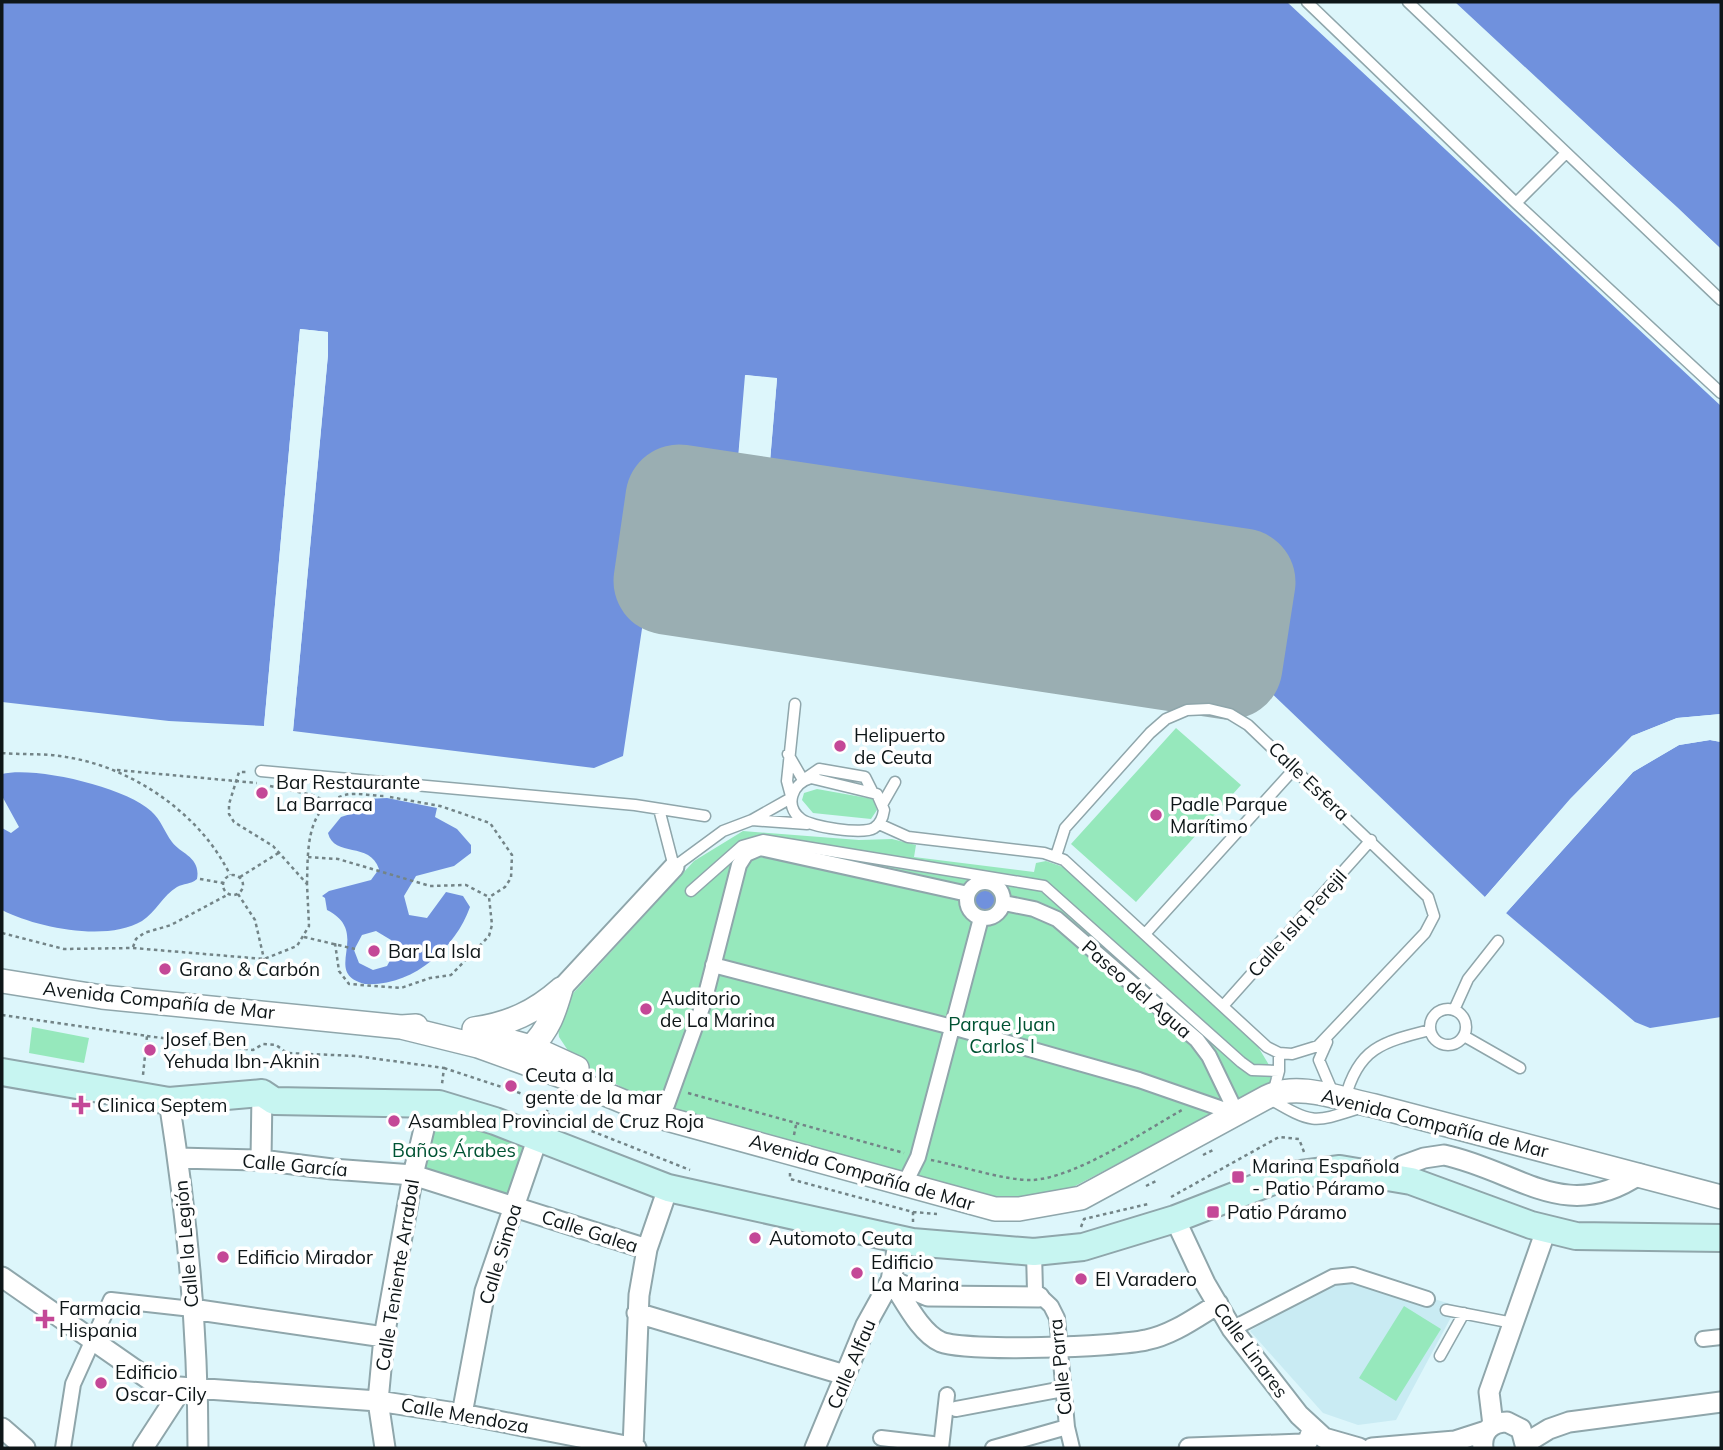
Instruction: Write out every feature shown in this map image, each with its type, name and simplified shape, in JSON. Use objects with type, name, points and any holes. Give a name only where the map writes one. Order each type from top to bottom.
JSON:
[{"type":"main road","points":[[2,1072],[141,1094],[169,1101],[261,1093],[274,1101],[435,1104],[542,1125],[668,1188],[900,1240],[1034,1252],[1083,1247],[1175,1219],[1286,1176],[1340,1169],[1360,1162],[1381,1161],[1445,1177],[1545,1220],[1569,1226],[1721,1227]]},
{"type":"main road","points":[[1340,1169],[1411,1181],[1546,1230],[1590,1238],[1721,1238]]},
{"type":"street","points":[[673,1113],[675,1089],[713,965],[738,865],[746,854],[760,848],[968,894]]},
{"type":"street","points":[[566,1070],[531,1047],[545,1015],[561,989],[674,866]]},
{"type":"street","points":[[980,883],[992,883],[1001,891],[1004,903],[996,916],[981,918],[969,909],[968,894],[980,883]]},
{"type":"street","name":"Paseo del Agua","points":[[1004,903],[1034,909],[1057,919],[1196,1040],[1209,1056],[1237,1114]]},
{"type":"street","points":[[905,1183],[918,1157],[981,918]]},
{"type":"street","points":[[713,965],[952,1027],[1201,1100],[1237,1114]]},
{"type":"street","name":"Avenida Compañía de Mar","points":[[2,981],[102,997],[401,1027],[531,1047]]},
{"type":"street","points":[[474,1038],[496,1026],[545,1015]]},
{"type":"street","points":[[545,1015],[566,1070]]},
{"type":"street","name":"Avenida Compañía de Mar","points":[[474,1038],[566,1070],[665,1111],[995,1209],[1019,1209],[1072,1200],[1102,1187],[1269,1096],[1308,1093],[1370,1105],[1721,1197]]},
{"type":"street","points":[[261,1093],[261,1160]]},
{"type":"street","name":"Calle la Legión","points":[[169,1101],[178,1158],[192,1309],[190,1388],[198,1448]]},
{"type":"street","name":"Calle Teniente Arrabal","points":[[385,1448],[378,1401],[384,1337],[413,1175],[435,1104]]},
{"type":"street","name":"Calle Simoa","points":[[462,1414],[485,1291],[542,1125]]},
{"type":"street","points":[[1402,1166],[1424,1158],[1444,1155],[1578,1198],[1621,1187],[1640,1174]]},
{"type":"street","name":"Calle García","points":[[178,1158],[261,1160],[413,1175]]},
{"type":"street","name":"Calle Galea","points":[[413,1175],[647,1249]]},
{"type":"street","points":[[634,1448],[637,1313],[647,1249],[668,1188]]},
{"type":"street","name":"Calle Linares","points":[[1175,1219],[1232,1329],[1311,1438],[1359,1448]]},
{"type":"street","points":[[1487,1435],[1489,1392],[1546,1230]]},
{"type":"street","name":"Calle Alfau","points":[[815,1448],[866,1325],[891,1280],[900,1240]]},
{"type":"street","name":"Calle Parra","points":[[1034,1252],[1034,1285],[1039,1297],[1055,1311],[1067,1427],[1072,1448]]},
{"type":"street","points":[[1232,1329],[1334,1277],[1353,1275],[1427,1299]]},
{"type":"street","name":"Calle Mendoza","points":[[2,1277],[150,1380],[190,1388],[378,1401],[462,1414],[634,1448]]},
{"type":"street","points":[[891,1280],[931,1336],[942,1343],[1058,1346],[1146,1340],[1168,1333],[1218,1304]]},
{"type":"street","points":[[891,1280],[913,1292],[928,1296],[1039,1297]]},
{"type":"street","points":[[63,1448],[73,1384],[113,1298],[384,1337]]},
{"type":"street","points":[[637,1313],[845,1375]]},
{"type":"street","points":[[1703,1339],[1721,1337]]},
{"type":"street","points":[[143,1448],[190,1388]]},
{"type":"street","points":[[956,1409],[1063,1389]]},
{"type":"street","points":[[881,1438],[941,1447],[947,1395]]},
{"type":"street","points":[[1526,1446],[1549,1429],[1569,1422],[1721,1402]]},
{"type":"street","points":[[1372,1448],[1455,1441],[1487,1435],[1507,1422],[1515,1424],[1525,1436],[1526,1446]]},
{"type":"street","points":[[993,1448],[1067,1427]]},
{"type":"street","points":[[2,1428],[25,1448]]},
{"type":"street","points":[[1189,1448],[1297,1445],[1311,1438]]},
{"type":"lane","points":[[1307,2],[1516,203],[1721,393]]},
{"type":"lane","points":[[1408,2],[1721,300]]},
{"type":"lane","points":[[1516,203],[1565,154]]},
{"type":"lane","points":[[795,704],[787,781],[793,810],[801,820],[815,825]]},
{"type":"lane","name":"Calle Esfera","points":[[1056,856],[1065,828],[1117,769],[1167,719],[1187,710],[1209,709],[1230,714],[1248,725],[1371,840],[1428,898],[1434,916],[1425,933],[1329,1038],[1306,1052],[1279,1052]]},
{"type":"lane","points":[[788,754],[803,780]]},
{"type":"lane","points":[[1145,934],[1295,768]]},
{"type":"lane","points":[[659,809],[674,866],[723,831],[752,820],[791,797],[803,780],[819,769],[865,776],[872,791],[883,803],[884,810],[879,824],[867,831],[752,820]]},
{"type":"lane","points":[[263,771],[659,809],[705,816]]},
{"type":"lane","points":[[883,803],[895,782]]},
{"type":"lane","points":[[879,824],[908,837],[1056,856],[1065,860],[1267,1047],[1279,1052],[1279,1071],[1269,1096],[1297,1115],[1318,1121],[1370,1105]]},
{"type":"lane","points":[[691,891],[743,846],[763,840],[1044,886],[1241,1062],[1252,1070],[1279,1071]]},
{"type":"lane","name":"Calle Isla Perejil","points":[[1223,1006],[1371,840]]},
{"type":"lane","points":[[1454,1010],[1468,979],[1498,941]]},
{"type":"lane","points":[[1430,1030],[1436,1013],[1454,1010],[1464,1018],[1464,1036]]},
{"type":"lane","points":[[1340,1098],[1353,1072],[1377,1046],[1430,1030]]},
{"type":"lane","points":[[1430,1030],[1441,1044],[1454,1044],[1464,1036]]},
{"type":"lane","points":[[1464,1036],[1520,1068]]},
{"type":"lane","points":[[1329,1038],[1320,1060],[1340,1098]]},
{"type":"lane","points":[[1446,1310],[1513,1323]]},
{"type":"lane","points":[[1440,1356],[1464,1313]]},
{"type":"path","points":[[2,753],[66,757],[111,769],[235,780],[303,792],[331,803]]},
{"type":"path","points":[[111,769],[147,787],[182,814],[213,846],[230,875],[240,877],[281,852]]},
{"type":"path","points":[[263,771],[239,772],[229,804],[229,814],[234,822],[281,852],[307,884]]},
{"type":"path","points":[[2,933],[64,949],[133,948],[264,959],[296,946],[304,937],[309,926],[306,845],[310,831],[331,803],[346,795],[387,797],[440,806],[490,823],[508,846],[513,863],[511,878],[505,887],[489,897]]},
{"type":"path","points":[[308,856],[338,859],[430,886],[466,885],[489,897]]},
{"type":"path","points":[[229,894],[224,890],[223,883],[230,875]]},
{"type":"path","points":[[238,894],[244,886],[240,877]]},
{"type":"path","points":[[200,879],[223,883]]},
{"type":"path","points":[[133,948],[136,939],[144,933],[171,925],[229,894],[238,894]]},
{"type":"path","points":[[238,894],[255,920],[264,959]]},
{"type":"path","points":[[335,943],[339,971],[349,984],[401,988],[430,978],[441,978],[451,975],[488,936],[492,925],[489,897]]},
{"type":"path","points":[[304,937],[355,949]]},
{"type":"path","points":[[2,1015],[253,1050],[263,1044],[276,1045],[287,1052],[356,1056],[444,1068],[550,1103],[542,1125],[701,1174]]},
{"type":"path","points":[[141,1094],[147,1036]]},
{"type":"path","points":[[435,1104],[444,1068]]},
{"type":"path","points":[[675,1089],[918,1157],[1029,1180],[1051,1177],[1108,1151],[1201,1100]]},
{"type":"shaded area","points":[[1366,1278],[1457,1306],[1396,1420],[1358,1425],[1323,1413],[1250,1331],[1331,1279]]},
{"type":"green space","name":"Padle Parque Marítimo","points":[[1176,728],[1241,785],[1136,902],[1071,844]]},
{"type":"green space","points":[[817,789],[873,799],[877,810],[871,819],[813,813],[802,800],[804,793]]},
{"type":"green space","name":"Parque Juan Carlos I","points":[[743,831],[859,840],[892,839],[916,845],[914,857],[1034,872],[1036,863],[1046,861],[1066,868],[1257,1045],[1272,1070],[1270,1084],[1033,1208],[699,1117],[630,1092],[571,1055],[559,1037],[558,1028],[566,1001],[694,861]]},
{"type":"green space","points":[[32,1027],[89,1038],[84,1063],[29,1053]]},
{"type":"green space","name":"Baños Árabes","points":[[432,1111],[529,1143],[511,1199],[417,1170]]},
{"type":"green space","points":[[1404,1306],[1441,1329],[1396,1401],[1359,1378]]},
{"type":"water","points":[[2,2],[1287,2],[1721,406],[1721,714],[1677,718],[1632,736],[1570,799],[1485,897],[1245,668],[1257,577],[1254,572],[767,497],[777,379],[746,375],[735,494],[667,484],[663,488],[623,756],[594,768],[293,731],[328,355],[328,332],[300,329],[264,726],[169,721],[2,702]]},
{"type":"water","points":[[1455,2],[1721,2],[1721,249]]},
{"type":"water","points":[[1710,740],[1721,742],[1721,1017],[1650,1028],[1635,1022],[1506,913],[1633,772],[1679,745]]},
{"type":"water","points":[[36,773],[79,780],[138,802],[154,814],[172,842],[193,861],[197,879],[172,890],[142,921],[110,931],[52,927],[2,910],[2,828],[11,833],[19,827],[2,796],[2,774]]},
{"type":"water","points":[[387,798],[437,808],[435,817],[457,829],[471,845],[471,853],[454,866],[416,876],[404,896],[409,915],[427,918],[446,892],[463,896],[470,907],[443,951],[415,972],[399,979],[365,984],[352,979],[347,971],[346,930],[340,919],[327,910],[325,898],[322,896],[329,891],[371,880],[379,869],[368,855],[337,845],[328,833],[341,817],[369,808],[367,799]],"holes":[[[376,931],[391,940],[394,953],[387,966],[373,970],[359,963],[354,950],[362,935]]]},
{"type":"water","points":[[985,886],[995,890],[999,900],[995,910],[985,914],[975,910],[971,900],[975,890]]},
{"type":"pier","points":[[1451,2],[1677,207],[1721,252]]},
{"type":"pier","points":[[300,329],[328,332],[328,354],[293,731],[290,730],[324,378],[324,335],[303,333],[268,726],[264,726]]},
{"type":"pier","points":[[745,375],[777,378],[767,497],[764,497],[773,381],[749,379],[738,495],[735,494]]},
{"type":"pier","points":[[1721,714],[1721,718],[1677,722],[1634,739],[1573,801],[1488,899],[1485,897],[1571,799],[1632,736],[1677,718]]},
{"type":"pier","points":[[1710,736],[1721,738],[1721,742],[1710,740],[1679,745],[1633,772],[1506,913],[1503,911],[1631,769],[1678,741]]},
{"type":"runway","points":[[679,498],[1242,582],[1229,666],[667,581],[679,498]]},
{"type":"place","name":"Helipuerto de Ceuta","points":[[840,746]]},
{"type":"place","name":"Bar Restaurante La Barraca","points":[[262,793]]},
{"type":"place","name":"Padle Parque Marítimo","points":[[1156,815]]},
{"type":"place","name":"Bar La Isla","points":[[374,951]]},
{"type":"place","name":"Grano & Carbón","points":[[165,969]]},
{"type":"place","name":"Auditorio de La Marina","points":[[646,1009]]},
{"type":"place","name":"Josef Ben Yehuda Ibn-Aknin","points":[[150,1050]]},
{"type":"place","name":"Ceuta a la gente de la mar","points":[[511,1086]]},
{"type":"place","name":"Clinica Septem","points":[[81,1105]]},
{"type":"place","name":"Asamblea Provincial de Cruz Roja","points":[[394,1121]]},
{"type":"place","name":"Marina Española - Patio Páramo","points":[[1238,1177]]},
{"type":"place","name":"Patio Páramo","points":[[1213,1212]]},
{"type":"place","name":"Automoto Ceuta","points":[[755,1238]]},
{"type":"place","name":"Edificio Mirador","points":[[223,1257]]},
{"type":"place","name":"Edificio La Marina","points":[[857,1273]]},
{"type":"place","name":"El Varadero","points":[[1081,1279]]},
{"type":"place","name":"Farmacia Hispania","points":[[45,1319]]},
{"type":"place","name":"Edificio Oscar-Cily","points":[[101,1383]]}]
